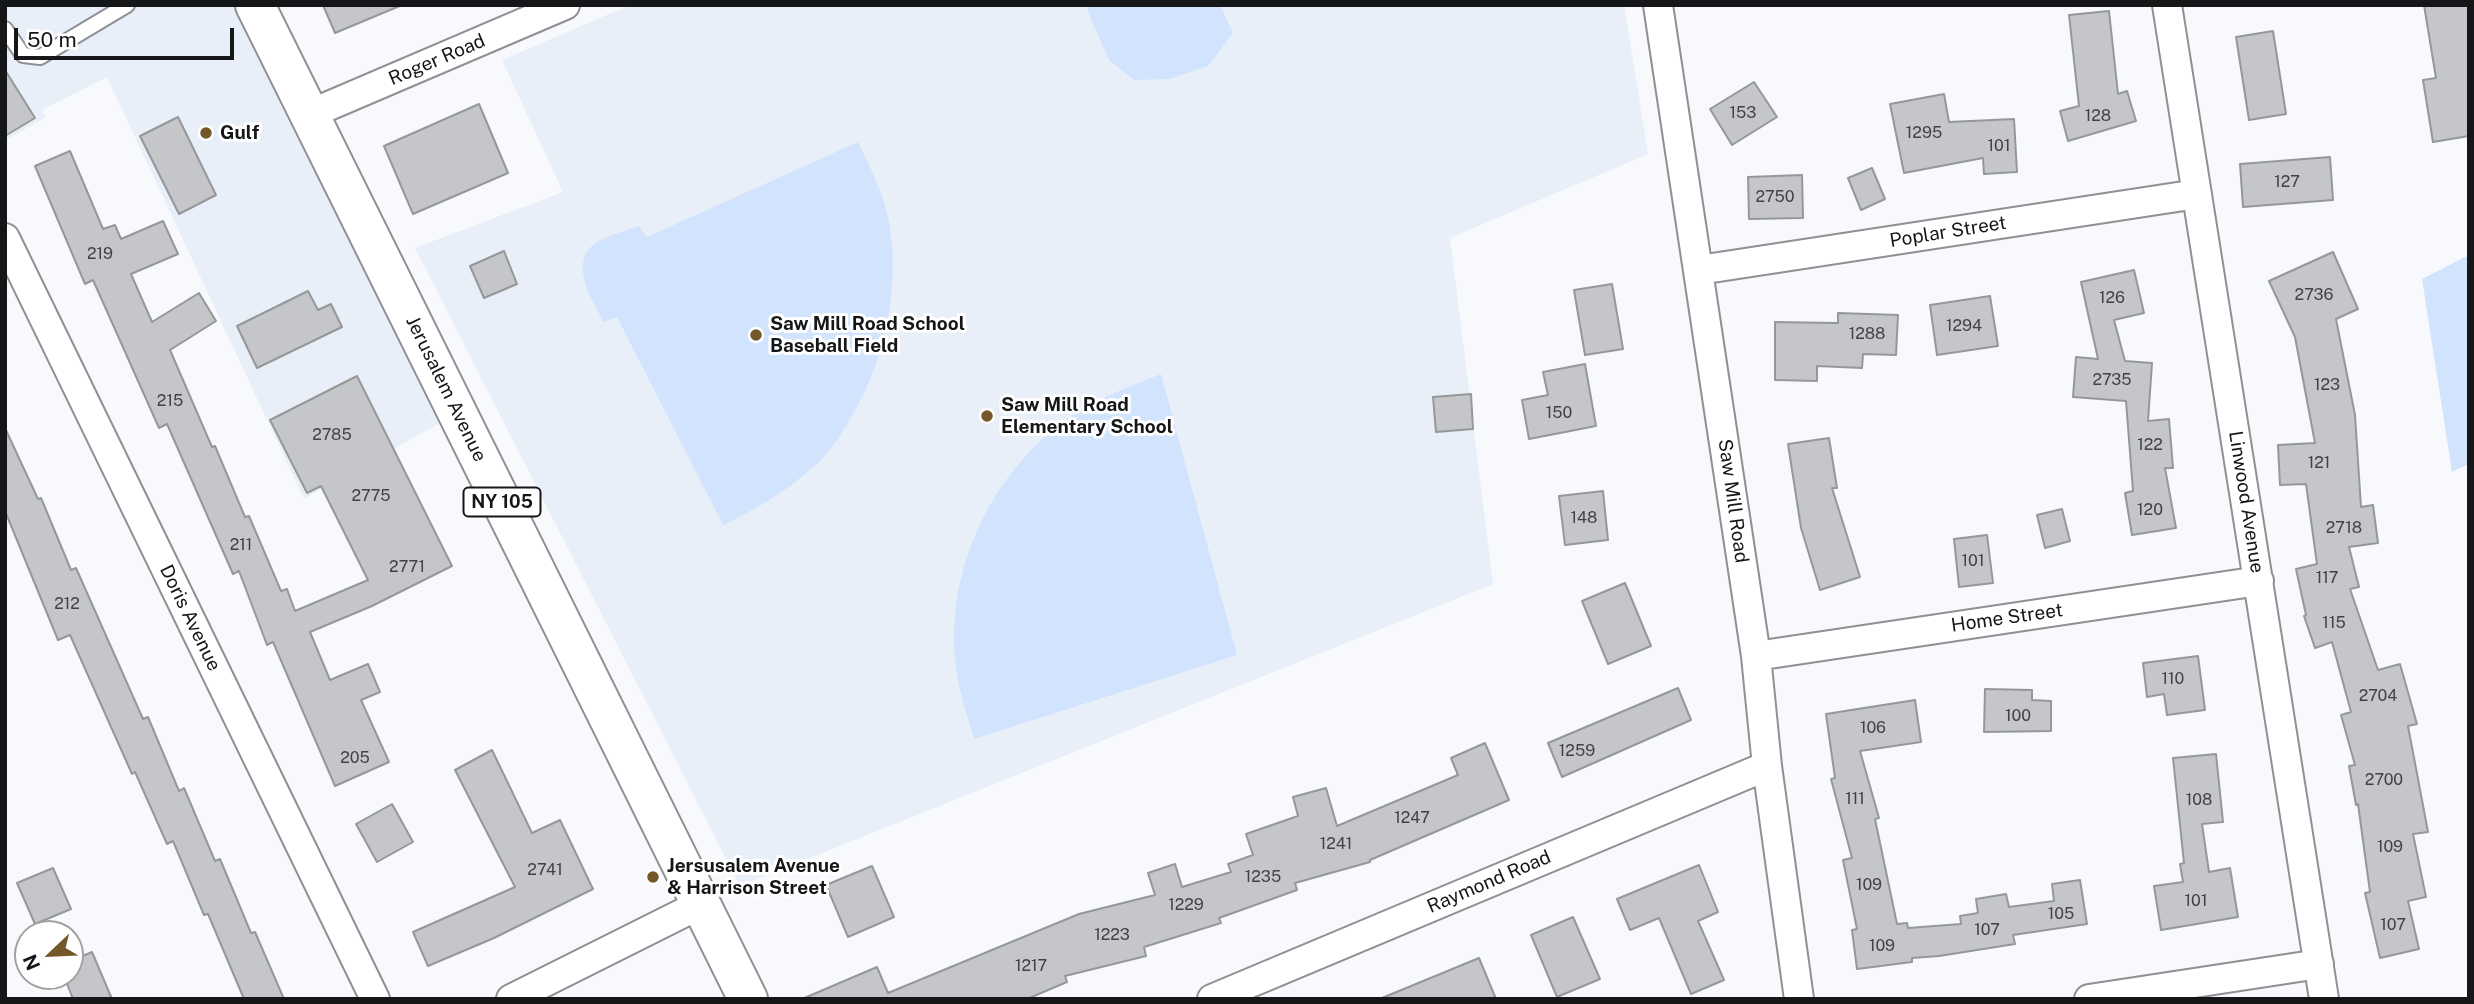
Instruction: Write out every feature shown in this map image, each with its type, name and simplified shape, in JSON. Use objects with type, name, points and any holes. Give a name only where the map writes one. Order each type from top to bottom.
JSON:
[{"type":"main road","name":"Jerusalem Avenue","points":[[255,5],[748,999]]},
{"type":"street","name":"Roger Road","points":[[310,114],[565,5]]},
{"type":"street","name":"Saw Mill Road","points":[[1658,5],[1756,656],[1767,766],[1800,999]]},
{"type":"street","name":"Linwood Avenue","points":[[2167,5],[2324,999]]},
{"type":"street","name":"Poplar Street","points":[[1699,270],[2197,194]]},
{"type":"street","name":"Doris Avenue","points":[[5,238],[375,999]]},
{"type":"street","name":"Home Street","points":[[1756,656],[2259,581]]},
{"type":"street","name":"Raymond Road","points":[[1212,999],[1767,766]]},
{"type":"street","points":[[511,999],[701,904]]},
{"type":"street","points":[[2089,999],[2319,964]]},
{"type":"lane","points":[[5,29],[23,55],[40,57],[127,5]]},
{"type":"shaded area","points":[[5,5],[241,5],[447,419],[304,499],[107,77],[42,110],[46,117],[5,141]]},
{"type":"shaded area","name":"Saw Mill Road Elementary School","points":[[630,5],[1624,5],[1648,154],[1450,238],[1493,584],[740,886],[415,248],[563,192],[502,60]]},
{"type":"shaded area","points":[[1088,5],[1220,5],[1233,33],[1208,66],[1169,79],[1134,80],[1109,60],[1088,12]]},
{"type":"shaded area","name":"Saw Mill Road School Baseball Field","points":[[858,142],[881,194],[890,227],[893,279],[886,331],[879,356],[859,403],[824,457],[774,497],[723,525],[617,317],[604,322],[594,303],[585,281],[584,260],[588,250],[606,237],[639,226],[647,237]]},
{"type":"shaded area","points":[[2469,255],[2469,464],[2452,472],[2422,279]]},
{"type":"shaded area","points":[[1161,374],[1237,655],[974,739],[957,676],[954,629],[959,590],[969,553],[984,517],[1004,484],[1028,454],[1056,427],[1097,401]]},
{"type":"building","points":[[323,5],[402,5],[335,33]]},
{"type":"building","points":[[2424,5],[2469,5],[2469,136],[2433,142],[2423,80],[2436,78]]},
{"type":"building","points":[[2109,11],[2118,94],[2127,91],[2136,121],[2068,141],[2060,111],[2079,106],[2069,15]]},
{"type":"building","points":[[2273,31],[2286,114],[2249,120],[2236,37]]},
{"type":"building","points":[[5,70],[35,118],[5,136]]},
{"type":"building","points":[[1754,82],[1777,117],[1732,145],[1710,109]]},
{"type":"building","points":[[1944,94],[1949,122],[2014,119],[2017,172],[1984,174],[1983,158],[1904,173],[1890,104]]},
{"type":"building","points":[[479,104],[508,173],[413,214],[384,146]]},
{"type":"building","points":[[178,117],[216,195],[179,214],[140,136]]},
{"type":"building","points":[[70,151],[103,229],[115,225],[121,239],[163,221],[178,254],[131,274],[152,322],[199,293],[216,321],[170,350],[245,517],[249,516],[281,591],[287,589],[295,611],[368,580],[321,486],[307,493],[270,420],[357,376],[452,566],[372,606],[310,632],[330,680],[368,664],[380,692],[361,700],[389,762],[335,786],[273,642],[267,645],[239,571],[233,574],[167,424],[159,428],[93,280],[85,284],[35,166]]},
{"type":"building","points":[[2330,157],[2333,200],[2243,207],[2240,164]]},
{"type":"building","points":[[1872,168],[1885,199],[1861,210],[1848,178]]},
{"type":"building","points":[[1802,175],[1803,218],[1749,219],[1748,177]]},
{"type":"building","points":[[504,251],[517,284],[484,298],[470,266]]},
{"type":"building","points":[[2333,252],[2358,309],[2336,319],[2355,415],[2361,507],[2373,505],[2378,543],[2349,547],[2359,587],[2350,589],[2378,670],[2400,664],[2417,724],[2408,726],[2428,832],[2413,834],[2426,897],[2408,901],[2419,949],[2380,958],[2365,893],[2370,892],[2358,804],[2356,805],[2349,766],[2355,765],[2341,715],[2351,712],[2332,642],[2315,648],[2304,616],[2306,615],[2296,569],[2317,564],[2306,484],[2280,485],[2278,445],[2315,443],[2295,337],[2269,281]]},
{"type":"building","points":[[2134,270],[2144,313],[2114,320],[2125,361],[2152,363],[2148,421],[2169,419],[2173,468],[2165,468],[2176,528],[2132,535],[2125,493],[2133,491],[2126,401],[2073,397],[2076,357],[2098,359],[2081,282]]},
{"type":"building","points":[[1612,284],[1623,349],[1585,355],[1574,290]]},
{"type":"building","points":[[308,291],[318,310],[331,304],[342,327],[257,368],[237,326]]},
{"type":"building","points":[[1990,296],[1998,346],[1937,355],[1930,305]]},
{"type":"building","points":[[1838,313],[1898,315],[1896,355],[1863,354],[1862,368],[1817,366],[1817,381],[1775,380],[1775,322],[1838,323]]},
{"type":"building","points":[[1585,364],[1596,426],[1529,439],[1522,400],[1548,395],[1543,372]]},
{"type":"building","points":[[1471,394],[1473,429],[1436,432],[1433,397]]},
{"type":"building","points":[[5,428],[38,499],[41,498],[71,570],[76,568],[143,719],[148,717],[179,791],[184,788],[215,861],[220,859],[251,933],[255,932],[284,999],[244,999],[208,914],[204,915],[173,841],[167,844],[135,772],[132,774],[70,635],[58,640],[5,511]]},
{"type":"building","points":[[1829,438],[1837,488],[1832,488],[1860,577],[1820,590],[1801,528],[1788,444]]},
{"type":"building","points":[[1603,491],[1608,540],[1565,545],[1559,496]]},
{"type":"building","points":[[2062,509],[2070,541],[2045,548],[2037,515]]},
{"type":"building","points":[[1987,535],[1993,583],[1959,587],[1954,539]]},
{"type":"building","points":[[1625,583],[1651,646],[1608,664],[1582,601]]},
{"type":"building","points":[[2198,656],[2205,710],[2167,715],[2164,694],[2147,697],[2143,663]]},
{"type":"building","points":[[1678,688],[1691,720],[1562,777],[1548,743]]},
{"type":"building","points":[[1985,689],[2032,690],[2032,700],[2051,701],[2051,731],[1984,732]]},
{"type":"building","points":[[1915,700],[1921,742],[1860,751],[1879,818],[1875,819],[1897,924],[1907,923],[1908,928],[1961,924],[1960,916],[1978,913],[1976,899],[2006,894],[2009,907],[2054,901],[2052,884],[2080,880],[2087,924],[2013,935],[2015,944],[1912,958],[1912,962],[1857,969],[1852,930],[1857,929],[1843,860],[1852,858],[1831,779],[1835,778],[1826,714]]},
{"type":"building","points":[[1485,743],[1509,800],[1370,862],[1295,883],[1297,890],[1219,918],[1221,923],[1144,947],[1146,956],[1065,976],[1067,982],[1027,999],[802,999],[877,967],[888,993],[1079,914],[1155,895],[1148,873],[1175,864],[1182,887],[1231,872],[1228,864],[1253,855],[1246,834],[1298,816],[1293,797],[1326,788],[1337,826],[1458,775],[1451,758]]},
{"type":"building","points":[[492,750],[532,833],[560,820],[593,889],[494,938],[428,966],[413,932],[515,887],[455,770]]},
{"type":"building","points":[[2216,754],[2223,822],[2202,824],[2209,872],[2230,868],[2238,917],[2161,930],[2154,886],[2183,882],[2180,864],[2184,863],[2173,758]]},
{"type":"building","points":[[392,804],[413,842],[377,862],[356,824]]},
{"type":"building","points":[[1699,865],[1718,912],[1698,921],[1724,980],[1691,994],[1659,918],[1630,930],[1617,899]]},
{"type":"building","points":[[872,866],[894,917],[848,937],[826,885]]},
{"type":"building","points":[[53,868],[71,909],[45,920],[33,920],[17,883]]},
{"type":"building","points":[[1573,917],[1600,979],[1557,997],[1531,935]]},
{"type":"building","points":[[92,952],[112,999],[73,999],[69,990],[84,990],[84,955]]},
{"type":"building","points":[[1479,958],[1496,999],[1382,999],[1382,998]]},
{"type":"place","name":"Gulf","points":[[206,133]]},
{"type":"place","name":"Saw Mill Road School Baseball Field","points":[[756,335]]},
{"type":"place","name":"Saw Mill Road Elementary School","points":[[987,416]]},
{"type":"place","name":"Jersusalem Avenue & Harrison Street","points":[[653,877]]}]
